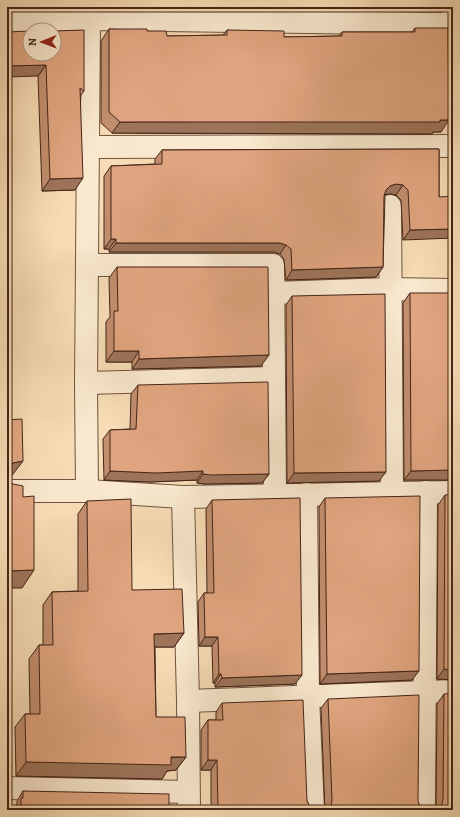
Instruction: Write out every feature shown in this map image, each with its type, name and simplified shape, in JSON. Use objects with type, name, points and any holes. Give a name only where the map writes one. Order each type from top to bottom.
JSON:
[{"type":"street","points":[[453,7],[453,42]]},
{"type":"street","points":[[7,20],[89,19],[453,24]]},
{"type":"street","points":[[87,491],[86,383],[89,19]]},
{"type":"street","points":[[88,148],[453,146]]},
{"type":"street","points":[[390,206],[389,289],[392,492]]},
{"type":"street","points":[[88,265],[273,265],[275,494]]},
{"type":"street","points":[[273,293],[389,289],[453,290]]},
{"type":"street","points":[[86,383],[274,378]]},
{"type":"street","points":[[7,491],[87,491],[183,497],[275,494],[453,492]]},
{"type":"street","points":[[424,810],[426,492]]},
{"type":"street","points":[[306,494],[308,696],[313,810]]},
{"type":"street","points":[[7,788],[188,801],[188,702],[183,497]]},
{"type":"street","points":[[188,702],[424,691],[453,691]]},
{"type":"building","points":[[415,28],[448,28],[449,120],[440,120],[440,122],[120,122],[109,112],[109,29],[147,29],[147,31],[166,31],[167,36],[227,35],[227,30],[284,31],[284,37],[342,36],[342,32],[415,32]]},
{"type":"building","points":[[84,30],[84,91],[80,88],[83,178],[50,179],[46,65],[7,66],[7,32],[22,31],[22,62],[62,62],[62,31]]},
{"type":"building","points":[[439,149],[439,197],[453,196],[453,229],[410,230],[408,190],[403,185],[396,184],[390,186],[386,190],[384,196],[383,267],[292,270],[291,249],[280,243],[116,243],[116,239],[111,239],[111,166],[162,164],[162,150]]},
{"type":"building","points":[[117,267],[268,267],[269,355],[139,359],[139,351],[114,351],[114,311],[118,311]]},
{"type":"building","points":[[410,293],[453,293],[453,470],[411,471]]},
{"type":"building","points":[[385,294],[386,472],[294,473],[292,296]]},
{"type":"building","points":[[268,382],[269,474],[211,475],[203,474],[203,471],[156,473],[110,471],[110,430],[136,429],[138,385]]},
{"type":"building","points":[[22,419],[23,461],[13,463],[8,468],[7,473],[7,420]]},
{"type":"building","points":[[7,475],[8,479],[13,484],[23,486],[23,497],[34,496],[34,570],[7,571]]},
{"type":"building","points":[[453,494],[453,670],[444,669],[445,495]]},
{"type":"building","points":[[420,496],[419,671],[327,674],[325,498]]},
{"type":"building","points":[[300,498],[302,675],[222,678],[221,674],[219,674],[218,637],[205,637],[204,593],[214,593],[212,500]]},
{"type":"building","points":[[131,499],[132,590],[182,589],[184,633],[154,634],[156,717],[185,717],[186,757],[171,757],[171,765],[26,762],[25,714],[40,714],[39,645],[53,645],[52,592],[88,591],[87,501]]},
{"type":"building","points":[[453,693],[453,810],[438,810],[441,807],[443,800],[444,694]]},
{"type":"building","points":[[419,695],[418,801],[423,810],[327,810],[331,806],[332,800],[328,699]]},
{"type":"building","points":[[303,700],[307,801],[313,810],[218,810],[217,760],[208,760],[208,720],[223,720],[222,703]]},
{"type":"building","points":[[23,791],[169,794],[169,810],[21,810],[21,798],[23,798]]}]
